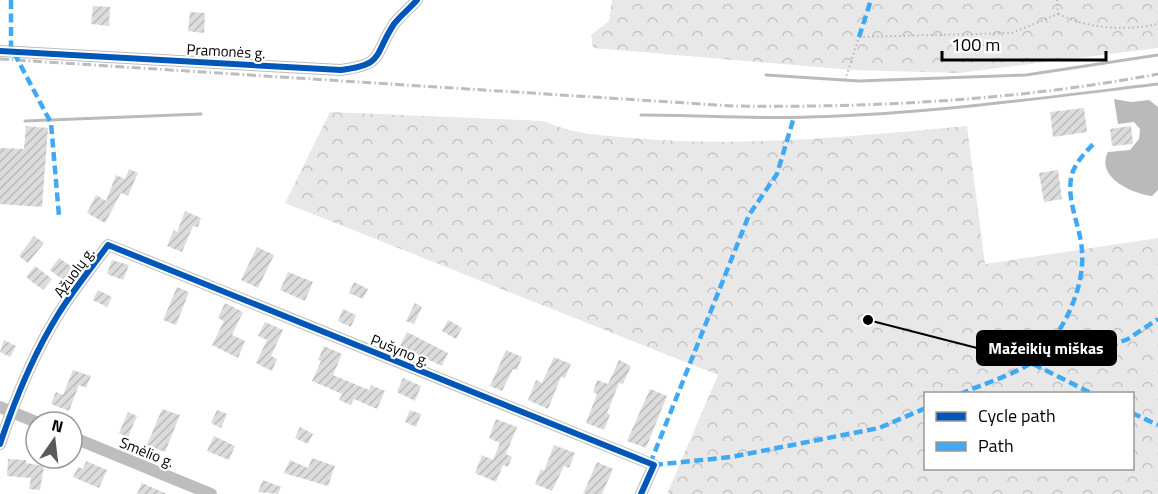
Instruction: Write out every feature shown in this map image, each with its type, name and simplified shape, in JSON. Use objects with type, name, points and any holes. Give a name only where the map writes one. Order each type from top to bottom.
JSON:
[{"type":"street","name":"Pramonės g.","points":[[0,51],[341,70],[366,66],[380,53],[395,24],[417,0]]},
{"type":"street","name":"Ąžuolų g.","points":[[0,444],[5,409],[60,312],[108,245]]},
{"type":"street","name":"Pušyno g.","points":[[108,245],[654,465],[641,494]]},
{"type":"street","points":[[5,409],[24,417]]},
{"type":"street","name":"Smėlio g.","points":[[84,442],[211,494]]},
{"type":"path","points":[[1057,0],[1058,14]]},
{"type":"path","points":[[845,80],[859,37],[1012,33],[1058,14],[1080,24],[1132,29],[1158,24]]},
{"type":"green space","points":[[612,0],[1158,0],[1158,48],[959,73],[852,70],[593,48],[591,35],[609,21]]},
{"type":"green space","points":[[330,112],[544,121],[577,132],[598,135],[716,142],[800,140],[967,126],[985,264],[1158,238],[1158,494],[667,494],[718,375],[285,203]]},
{"type":"shaded area","points":[[1114,99],[1131,102],[1149,100],[1158,107],[1158,190],[1152,196],[1126,188],[1111,176],[1107,169],[1105,161],[1108,152],[1130,150],[1139,139],[1140,129],[1134,122],[1118,124]]},
{"type":"building","points":[[93,6],[110,7],[109,26],[91,24]]},
{"type":"building","points":[[190,12],[205,13],[204,33],[188,31]]},
{"type":"building","points":[[1084,108],[1087,132],[1053,137],[1050,112]]},
{"type":"building","points":[[26,126],[48,128],[42,207],[0,204],[0,148],[24,149]]},
{"type":"building","points":[[1131,126],[1133,144],[1112,146],[1110,129]]},
{"type":"building","points":[[129,169],[138,173],[128,196],[121,193],[105,223],[87,213],[96,195],[106,201],[116,175],[125,179]]},
{"type":"building","points":[[1058,170],[1062,199],[1044,202],[1039,173]]},
{"type":"building","points":[[185,211],[201,218],[198,227],[193,226],[182,252],[167,246],[174,230],[177,232]]},
{"type":"building","points":[[34,236],[44,243],[28,263],[19,256]]},
{"type":"building","points":[[257,247],[274,255],[258,288],[241,280]]},
{"type":"building","points":[[59,258],[72,267],[63,280],[50,270]]},
{"type":"building","points":[[112,260],[129,265],[123,280],[107,274]]},
{"type":"building","points":[[35,266],[52,279],[43,290],[26,277]]},
{"type":"building","points":[[288,272],[313,282],[305,301],[280,290]]},
{"type":"building","points":[[354,282],[368,289],[363,299],[349,293]]},
{"type":"building","points":[[177,287],[189,292],[176,325],[163,320]]},
{"type":"building","points":[[98,290],[112,297],[107,307],[93,300]]},
{"type":"building","points":[[225,303],[243,312],[232,335],[245,341],[238,358],[212,345],[224,321],[218,318]]},
{"type":"building","points":[[415,303],[422,307],[414,324],[406,321]]},
{"type":"building","points":[[343,309],[356,315],[351,327],[338,321]]},
{"type":"building","points":[[448,320],[462,328],[456,339],[442,331]]},
{"type":"building","points":[[265,322],[283,330],[271,356],[277,359],[272,371],[256,363],[267,340],[258,336]]},
{"type":"building","points":[[407,332],[448,353],[442,366],[400,346]]},
{"type":"building","points":[[4,340],[16,346],[10,357],[0,352]]},
{"type":"building","points":[[324,346],[342,354],[333,375],[369,390],[371,385],[385,391],[377,409],[354,399],[351,405],[339,400],[342,394],[312,381],[321,361],[318,360]]},
{"type":"building","points":[[506,350],[522,357],[517,370],[513,369],[502,391],[490,386]]},
{"type":"building","points":[[554,357],[571,364],[565,378],[561,377],[548,409],[528,400],[536,380],[542,383]]},
{"type":"building","points":[[619,360],[631,366],[623,384],[619,383],[607,413],[610,415],[604,430],[586,423],[597,394],[593,392],[597,380],[608,384]]},
{"type":"building","points":[[73,370],[91,376],[86,388],[79,385],[69,410],[51,404],[56,392],[63,395]]},
{"type":"building","points":[[403,378],[421,386],[415,401],[397,392]]},
{"type":"building","points":[[650,389],[667,396],[646,448],[627,441]]},
{"type":"building","points":[[162,409],[180,415],[165,452],[147,445]]},
{"type":"building","points":[[217,410],[227,414],[221,428],[211,423]]},
{"type":"building","points":[[410,410],[421,414],[416,427],[405,422]]},
{"type":"building","points":[[128,412],[137,416],[128,437],[119,433]]},
{"type":"building","points":[[496,419],[517,427],[506,454],[512,457],[508,467],[503,465],[496,482],[475,473],[482,455],[493,460],[500,443],[489,438]]},
{"type":"building","points":[[300,427],[313,434],[308,444],[295,438]]},
{"type":"building","points":[[214,436],[235,446],[229,460],[207,451]]},
{"type":"building","points":[[554,445],[575,453],[569,468],[564,466],[552,491],[535,484],[541,469],[544,471]]},
{"type":"building","points":[[312,458],[335,466],[328,486],[284,473],[290,460],[308,468]]},
{"type":"building","points":[[8,459],[24,460],[24,470],[43,470],[40,490],[29,489],[31,478],[7,476]]},
{"type":"building","points":[[86,461],[107,470],[99,488],[73,477],[76,470],[84,470]]},
{"type":"building","points":[[597,462],[613,469],[602,494],[583,494]]},
{"type":"building","points":[[263,480],[281,487],[278,494],[258,492]]},
{"type":"building","points":[[142,483],[167,494],[137,494]]},
{"type":"waterway","points":[[766,75],[859,81],[1026,75],[1158,55]]},
{"type":"waterway","points":[[641,115],[767,118],[897,113],[1158,84]]},
{"type":"waterway","points":[[25,121],[201,114]]},
{"type":"railway","points":[[0,59],[733,106],[840,106],[947,100],[1053,90],[1158,74]]},
{"type":"marked path","points":[[11,0],[11,47],[51,123],[59,216]]},
{"type":"marked path","points":[[859,37],[871,0]]},
{"type":"marked path","points":[[650,464],[749,215],[777,174],[794,117]]},
{"type":"marked path","points":[[965,392],[1008,375],[1032,362],[1052,340],[1069,312],[1080,282],[1082,267],[1081,242],[1070,194],[1070,184],[1079,160],[1096,141]]},
{"type":"marked path","points":[[1031,363],[1066,363],[1128,339],[1158,319]]},
{"type":"marked path","points":[[1033,364],[1089,392]]},
{"type":"marked path","points":[[654,465],[731,457],[879,428],[924,409]]},
{"type":"marked path","points":[[1134,414],[1158,425]]},
{"type":"cycle path","points":[[0,51],[341,70],[355,68],[372,61],[394,24],[417,0]]},
{"type":"cycle path","points":[[0,444],[41,344],[65,304],[108,245],[654,465],[641,494]]},
{"type":"place","name":"Mažeikių miškas","points":[[868,320]]}]
